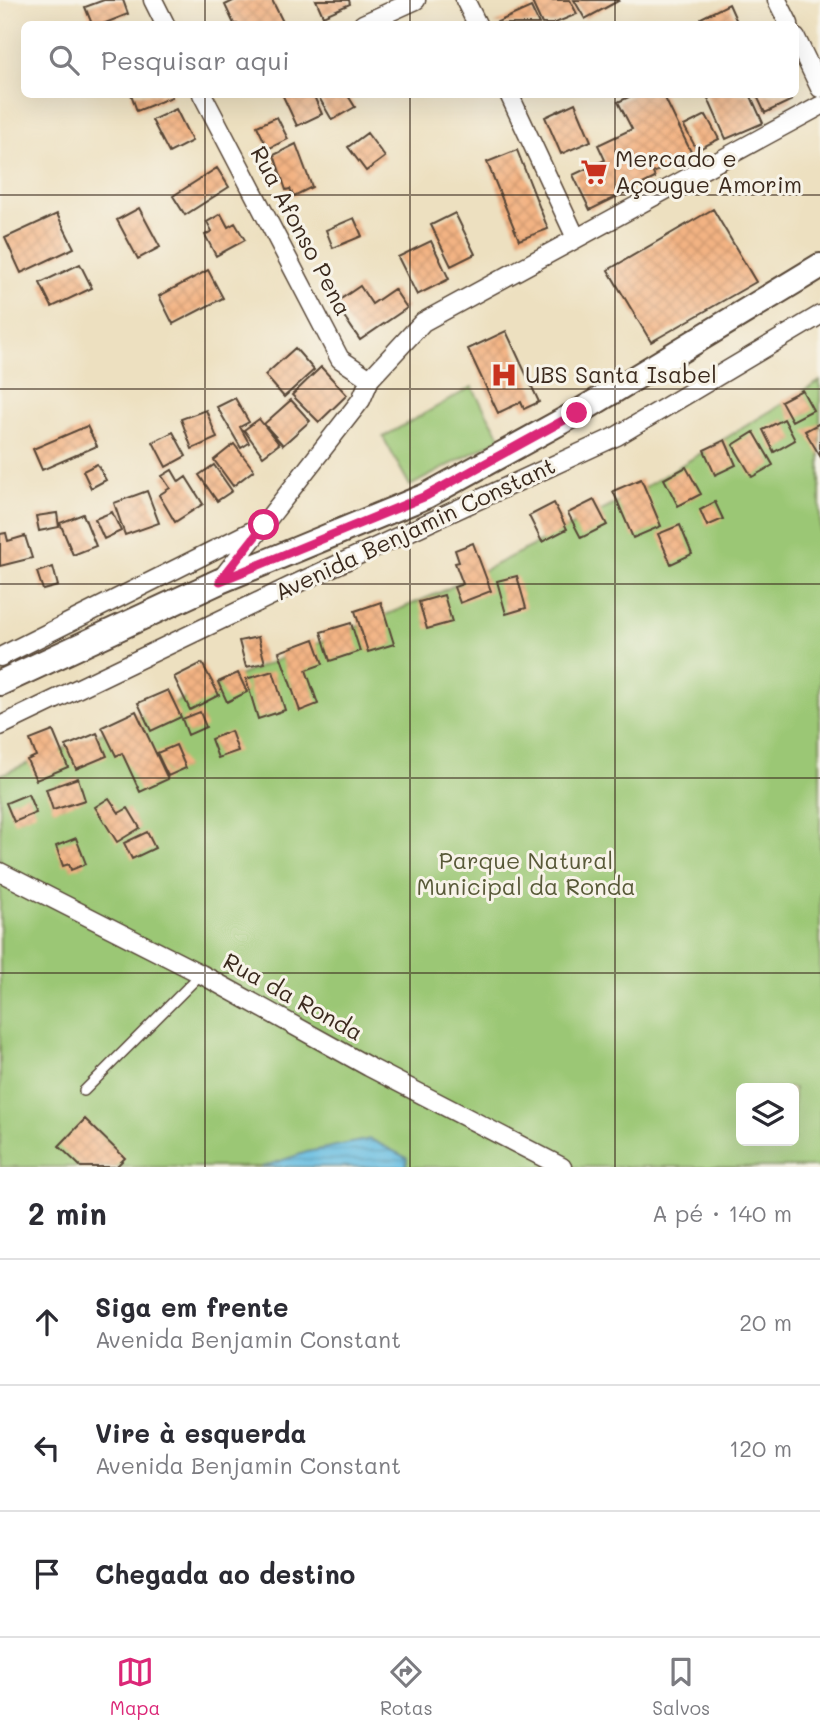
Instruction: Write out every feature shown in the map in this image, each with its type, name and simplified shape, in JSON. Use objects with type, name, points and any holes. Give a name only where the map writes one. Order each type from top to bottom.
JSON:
[{"type":"main road","name":"Avenida Benjamin Constant","points":[[0,683],[220,581],[426,496],[577,413],[820,266]]},
{"type":"street","points":[[153,0],[164,21]]},
{"type":"street","points":[[370,21],[416,0]]},
{"type":"street","points":[[465,0],[476,21]]},
{"type":"street","points":[[777,0],[788,21]]},
{"type":"street","points":[[799,44],[820,89]]},
{"type":"street","name":"Rua Afonso Pena","points":[[207,98],[340,359],[370,379]]},
{"type":"street","points":[[511,98],[576,238]]},
{"type":"street","name":"Avenida Benjamin Constant","points":[[220,581],[361,400],[370,379],[423,323],[820,106]]},
{"type":"street","name":"Avenida Benjamin Constant","points":[[0,726],[291,586],[617,436],[820,315]]},
{"type":"street","name":"Avenida Benjamin Constant","points":[[0,657],[264,525]]},
{"type":"street","name":"Rua da Ronda","points":[[0,872],[201,974],[369,1067],[562,1167]]},
{"type":"lane","points":[[84,1091],[201,974]]},
{"type":"green space","name":"Parque Natural Municipal da Ronda","points":[[820,381],[820,1167],[0,1167],[0,775],[441,592],[627,498]]},
{"type":"green space","points":[[472,387],[501,438],[410,486],[383,437]]},
{"type":"water","points":[[370,1139],[407,1158],[406,1167],[262,1167],[307,1152]]},
{"type":"building","points":[[104,0],[123,0],[128,14],[110,21],[91,21],[85,7]]},
{"type":"building","points":[[235,0],[272,0],[282,21],[233,21],[225,5]]},
{"type":"building","points":[[316,0],[349,0],[350,4],[323,16]]},
{"type":"building","points":[[531,0],[570,0],[577,14],[560,21],[541,21]]},
{"type":"building","points":[[574,0],[620,0],[585,19]]},
{"type":"building","points":[[729,4],[737,21],[702,21],[701,18]]},
{"type":"building","points":[[531,7],[538,21],[500,21]]},
{"type":"building","points":[[132,98],[170,98],[137,111]]},
{"type":"building","points":[[284,98],[315,98],[322,114],[297,126]]},
{"type":"building","points":[[319,98],[349,98],[355,107],[332,120]]},
{"type":"building","points":[[626,98],[665,98],[692,154],[653,173],[655,178],[590,210],[573,175],[605,160],[598,145],[632,129],[618,102]]},
{"type":"building","points":[[708,98],[752,98],[763,123],[726,139]]},
{"type":"building","points":[[758,98],[791,98],[792,100],[765,113]]},
{"type":"building","points":[[575,103],[591,141],[561,154],[545,117]]},
{"type":"building","points":[[176,109],[192,141],[169,153],[152,120]]},
{"type":"building","points":[[706,115],[719,139],[697,150],[684,126]]},
{"type":"building","points":[[277,117],[288,139],[268,149],[257,126]]},
{"type":"building","points":[[367,133],[385,157],[366,171],[348,147]]},
{"type":"building","points":[[296,144],[312,187],[294,196],[290,189],[286,190],[274,155]]},
{"type":"building","points":[[517,150],[548,229],[519,240],[487,162]]},
{"type":"building","points":[[217,168],[229,187],[185,215],[173,196]]},
{"type":"building","points":[[139,208],[160,247],[138,259],[117,220]]},
{"type":"building","points":[[713,209],[756,282],[651,342],[608,270]]},
{"type":"building","points":[[455,213],[475,254],[451,266],[431,225]]},
{"type":"building","points":[[57,214],[74,248],[21,273],[5,238]]},
{"type":"building","points":[[221,214],[228,227],[235,223],[245,240],[216,256],[205,235],[212,231],[207,222]]},
{"type":"building","points":[[354,218],[362,236],[333,248],[326,230]]},
{"type":"building","points":[[431,241],[449,279],[417,295],[398,257]]},
{"type":"building","points":[[80,264],[92,288],[52,307],[40,283]]},
{"type":"building","points":[[208,270],[223,298],[173,324],[159,296]]},
{"type":"building","points":[[360,286],[372,304],[394,289],[407,308],[360,340],[335,303]]},
{"type":"building","name":"UBS Santa Isabel","points":[[506,331],[539,402],[524,409],[521,402],[498,413],[468,349]]},
{"type":"building","points":[[295,348],[314,370],[284,397],[265,375]]},
{"type":"building","points":[[321,367],[347,395],[319,422],[292,395]]},
{"type":"building","points":[[802,390],[813,410],[792,421],[781,401]]},
{"type":"building","points":[[235,398],[249,422],[240,427],[249,443],[241,448],[217,407]]},
{"type":"building","points":[[291,400],[310,421],[283,445],[264,424]]},
{"type":"building","points":[[206,410],[217,438],[192,449],[181,419]]},
{"type":"building","points":[[259,419],[279,444],[263,456],[244,430]]},
{"type":"building","points":[[784,419],[795,440],[774,452],[763,430]]},
{"type":"building","points":[[820,423],[820,456],[805,431]]},
{"type":"building","points":[[87,426],[97,446],[42,470],[33,449]]},
{"type":"building","points":[[173,432],[186,456],[166,467],[153,442]]},
{"type":"building","points":[[754,432],[773,465],[752,477],[733,445]]},
{"type":"building","points":[[725,440],[736,465],[715,475],[704,450]]},
{"type":"building","points":[[234,444],[254,470],[233,486],[214,460]]},
{"type":"building","points":[[97,464],[106,480],[91,488],[83,471]]},
{"type":"building","points":[[214,465],[232,491],[217,501],[199,475]]},
{"type":"building","points":[[686,467],[701,494],[678,506],[664,479]]},
{"type":"building","points":[[172,470],[179,482],[186,477],[203,504],[175,522],[159,495],[170,488],[162,476]]},
{"type":"building","points":[[641,479],[661,526],[633,538],[613,491]]},
{"type":"building","points":[[147,491],[159,523],[125,535],[114,503]]},
{"type":"building","points":[[594,500],[607,525],[581,538],[568,513]]},
{"type":"building","points":[[715,502],[723,519],[707,526],[700,510]]},
{"type":"building","points":[[554,503],[567,529],[542,542],[529,516]]},
{"type":"building","points":[[112,512],[121,531],[104,539],[95,519]]},
{"type":"building","points":[[57,513],[59,527],[39,531],[36,516]]},
{"type":"building","points":[[83,514],[96,546],[73,555],[60,523]]},
{"type":"building","points":[[680,525],[692,554],[671,564],[658,534]]},
{"type":"building","points":[[6,533],[8,541],[25,536],[32,558],[0,566],[0,534]]},
{"type":"building","points":[[473,543],[491,591],[460,603],[454,587],[463,584],[455,563],[459,562],[455,550]]},
{"type":"building","points":[[53,567],[58,586],[43,590],[37,572]]},
{"type":"building","points":[[517,576],[526,608],[506,614],[497,581]]},
{"type":"building","points":[[444,595],[452,622],[427,629],[419,602]]},
{"type":"building","points":[[381,602],[394,644],[368,652],[355,611]]},
{"type":"building","points":[[351,623],[360,651],[330,661],[321,632]]},
{"type":"building","points":[[258,637],[265,663],[246,667],[239,641]]},
{"type":"building","points":[[314,639],[323,664],[306,670],[318,704],[300,711],[279,652]]},
{"type":"building","points":[[202,663],[219,695],[190,710],[174,677]]},
{"type":"building","points":[[273,671],[285,710],[258,719],[246,679]]},
{"type":"building","points":[[238,673],[247,692],[227,702],[218,682]]},
{"type":"building","points":[[168,690],[181,717],[151,731],[138,703]]},
{"type":"building","points":[[136,711],[168,779],[140,792],[122,753],[116,756],[102,727]]},
{"type":"building","points":[[200,712],[206,727],[188,735],[182,719]]},
{"type":"building","points":[[53,731],[68,767],[36,780],[27,760],[36,756],[30,740]]},
{"type":"building","points":[[231,731],[238,751],[218,758],[211,739]]},
{"type":"building","points":[[97,733],[107,756],[76,769],[66,746]]},
{"type":"building","points":[[176,745],[186,768],[168,776],[157,753]]},
{"type":"building","points":[[78,778],[85,800],[53,810],[46,789]]},
{"type":"building","points":[[28,794],[36,813],[14,822],[6,803]]},
{"type":"building","points":[[109,798],[119,813],[128,808],[140,828],[117,842],[95,807]]},
{"type":"building","points":[[147,832],[155,848],[132,859],[124,843]]},
{"type":"building","points":[[76,838],[86,864],[71,870],[69,864],[63,866],[56,846]]},
{"type":"building","points":[[85,1119],[125,1158],[116,1167],[81,1167],[59,1146]]},
{"type":"place","name":"Mercado e Açougue Amorim","points":[[594,172]]},
{"type":"place","name":"UBS Santa Isabel","points":[[504,375]]},
{"type":"route","points":[[264,525],[220,581],[426,496],[577,413]]}]
